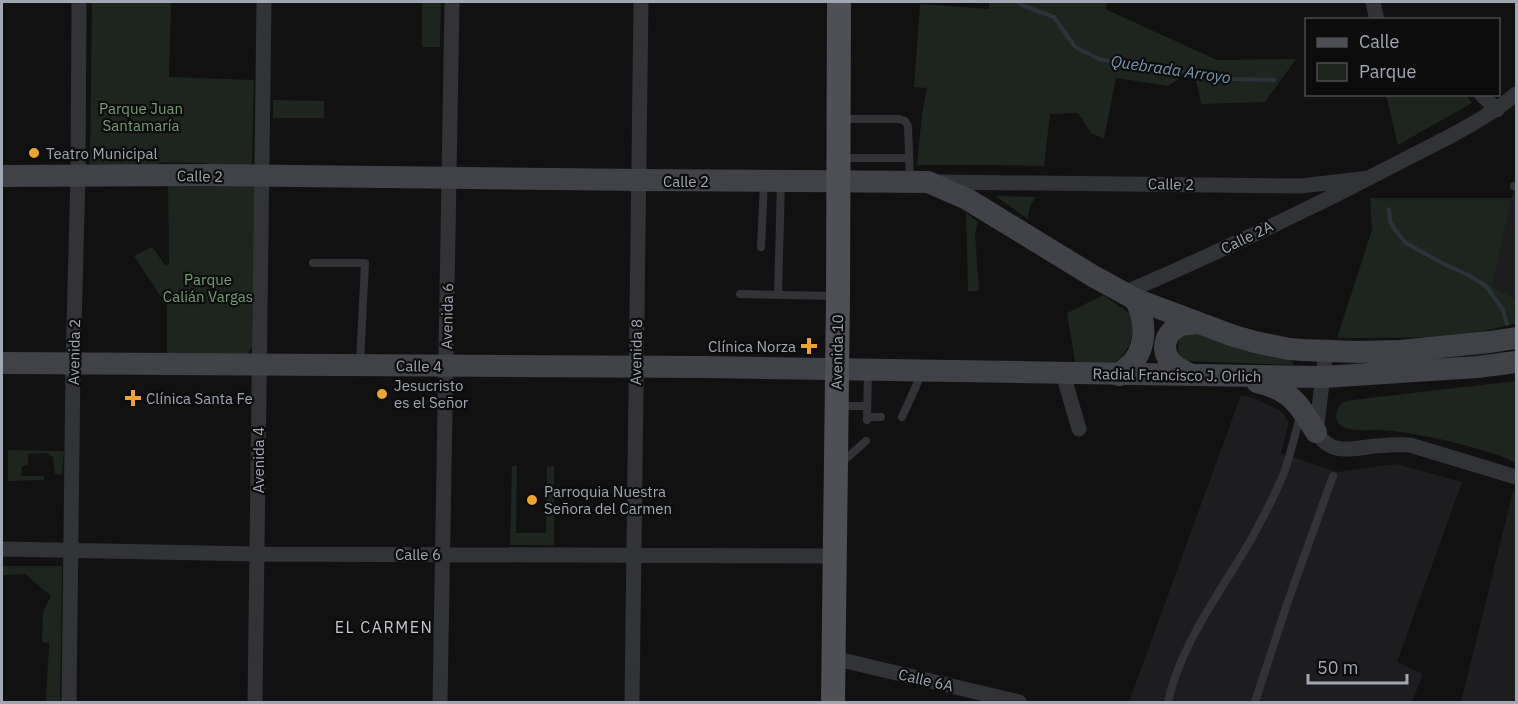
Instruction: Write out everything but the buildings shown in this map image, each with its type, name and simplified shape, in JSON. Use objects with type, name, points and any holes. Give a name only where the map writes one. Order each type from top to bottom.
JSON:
[{"type":"main road","name":"Avenida 10","points":[[833,702],[839,2]]},
{"type":"main road","name":"Calle 2","points":[[2,176],[919,182]]},
{"type":"main road","points":[[919,182],[967,199],[1129,296],[1197,323],[1256,342],[1289,349],[1400,351],[1516,338]]},
{"type":"main road","points":[[1119,375],[1137,356],[1142,342],[1141,310],[1129,296]]},
{"type":"main road","points":[[1191,375],[1175,366],[1164,346],[1170,333],[1178,327],[1197,323]]},
{"type":"main road","name":"Radial Francisco J. Orlich","points":[[837,369],[1323,377],[1477,368],[1516,362]]},
{"type":"main road","name":"Calle 4","points":[[2,363],[837,369]]},
{"type":"main road","points":[[1229,375],[1282,390],[1303,409],[1316,432]]},
{"type":"street","name":"Avenida 2","points":[[69,702],[79,2]]},
{"type":"street","name":"Avenida 4","points":[[255,702],[259,365],[265,262],[264,2]]},
{"type":"street","name":"Avenida 6","points":[[440,702],[452,2]]},
{"type":"street","name":"Avenida 8","points":[[632,702],[641,2]]},
{"type":"street","points":[[1373,2],[1377,18]]},
{"type":"street","name":"Calle 2A","points":[[1129,296],[1440,141],[1497,110],[1516,94]]},
{"type":"street","points":[[1483,96],[1497,110]]},
{"type":"street","name":"Calle 2","points":[[919,182],[1301,186],[1369,178]]},
{"type":"street","points":[[1301,186],[1308,188],[1312,196],[1305,210]]},
{"type":"street","points":[[1326,351],[1316,432],[1326,444],[1343,450],[1399,444],[1410,445],[1516,477]]},
{"type":"street","points":[[1063,374],[1079,429]]},
{"type":"street","name":"Calle 6","points":[[2,549],[257,554],[834,556]]},
{"type":"street","name":"Calle 6A","points":[[833,658],[1019,702]]},
{"type":"lane","points":[[838,119],[899,119],[905,121],[908,126],[909,158],[919,182]]},
{"type":"lane","points":[[838,158],[909,158]]},
{"type":"lane","points":[[761,247],[773,181]]},
{"type":"lane","points":[[773,181],[778,294]]},
{"type":"lane","points":[[313,263],[365,263],[360,366]]},
{"type":"lane","points":[[740,294],[838,296]]},
{"type":"lane","points":[[868,370],[867,418],[881,417]]},
{"type":"lane","points":[[902,417],[923,371]]},
{"type":"lane","points":[[837,406],[867,405]]},
{"type":"lane","points":[[1168,702],[1172,684],[1185,652],[1220,588],[1252,537],[1284,471],[1303,409]]},
{"type":"lane","points":[[836,467],[866,441]]},
{"type":"lane","points":[[1255,702],[1333,476]]},
{"type":"shaded area","points":[[1516,180],[1516,299],[1492,286]]},
{"type":"shaded area","points":[[1241,395],[1256,399],[1281,411],[1289,422],[1281,453],[1337,472],[1396,464],[1462,482],[1397,662],[1423,674],[1412,702],[1129,702]]},
{"type":"shaded area","points":[[1513,491],[1516,491],[1516,702],[1461,702]]},
{"type":"green space","name":"Parque Juan Santamaría","points":[[92,2],[171,2],[169,77],[254,80],[252,166],[210,166],[206,163],[160,162],[156,166],[90,164]]},
{"type":"green space","points":[[422,2],[441,2],[440,47],[422,47]]},
{"type":"green space","points":[[989,2],[1108,2],[1105,9],[1217,60],[1296,59],[1265,102],[1201,104],[1194,69],[1168,86],[1116,78],[1104,139],[1091,133],[1078,113],[1050,114],[1044,166],[917,165],[927,88],[914,87],[920,4],[989,9]]},
{"type":"green space","points":[[1386,96],[1467,96],[1472,103],[1398,145]]},
{"type":"green space","points":[[273,100],[324,101],[324,118],[273,118]]},
{"type":"green space","name":"Parque Calián Vargas","points":[[168,182],[251,183],[255,187],[252,347],[245,356],[167,356],[167,306],[134,256],[152,247],[165,265],[169,264]]},
{"type":"green space","points":[[995,196],[1037,197],[1030,207],[1028,219]]},
{"type":"green space","points":[[1370,198],[1512,198],[1492,286],[1516,299],[1516,323],[1472,333],[1450,335],[1405,338],[1337,338],[1372,230]]},
{"type":"green space","points":[[966,213],[978,222],[975,233],[979,291],[968,291]]},
{"type":"green space","points":[[1103,295],[1132,315],[1132,330],[1128,347],[1114,364],[1075,362],[1067,313]]},
{"type":"green space","points":[[1193,332],[1238,348],[1293,361],[1293,365],[1186,361],[1179,354],[1179,341],[1180,338]]},
{"type":"green space","points":[[1516,381],[1516,464],[1493,453],[1431,437],[1383,430],[1352,429],[1339,424],[1336,418],[1340,405],[1352,400]]},
{"type":"green space","points":[[8,450],[64,451],[62,475],[55,474],[53,457],[46,453],[28,454],[28,465],[22,466],[21,476],[44,476],[44,480],[8,481]]},
{"type":"green space","points":[[512,466],[517,466],[516,533],[546,533],[547,467],[554,466],[554,545],[510,545]]},
{"type":"green space","points":[[2,566],[62,566],[60,702],[46,702],[49,643],[42,642],[43,612],[51,596],[25,574],[2,575]]},
{"type":"waterway","name":"Quebrada Arroyo","points":[[1017,2],[1054,17],[1075,47],[1099,59],[1233,79],[1274,80]]},
{"type":"waterway","name":"Quebrada Arroyo","points":[[1389,209],[1390,221],[1406,243],[1486,286],[1503,310],[1507,324]]},
{"type":"place","name":"Teatro Municipal","points":[[34,153]]},
{"type":"place","name":"Clínica Norza","points":[[809,346]]},
{"type":"place","name":"Jesucristo es el Señor","points":[[382,394]]},
{"type":"place","name":"Clínica Santa Fe","points":[[133,398]]},
{"type":"place","name":"Parroquia Nuestra Señora del Carmen","points":[[532,500]]},
{"type":"district","name":"EL CARMEN","points":[[384,627]]}]
